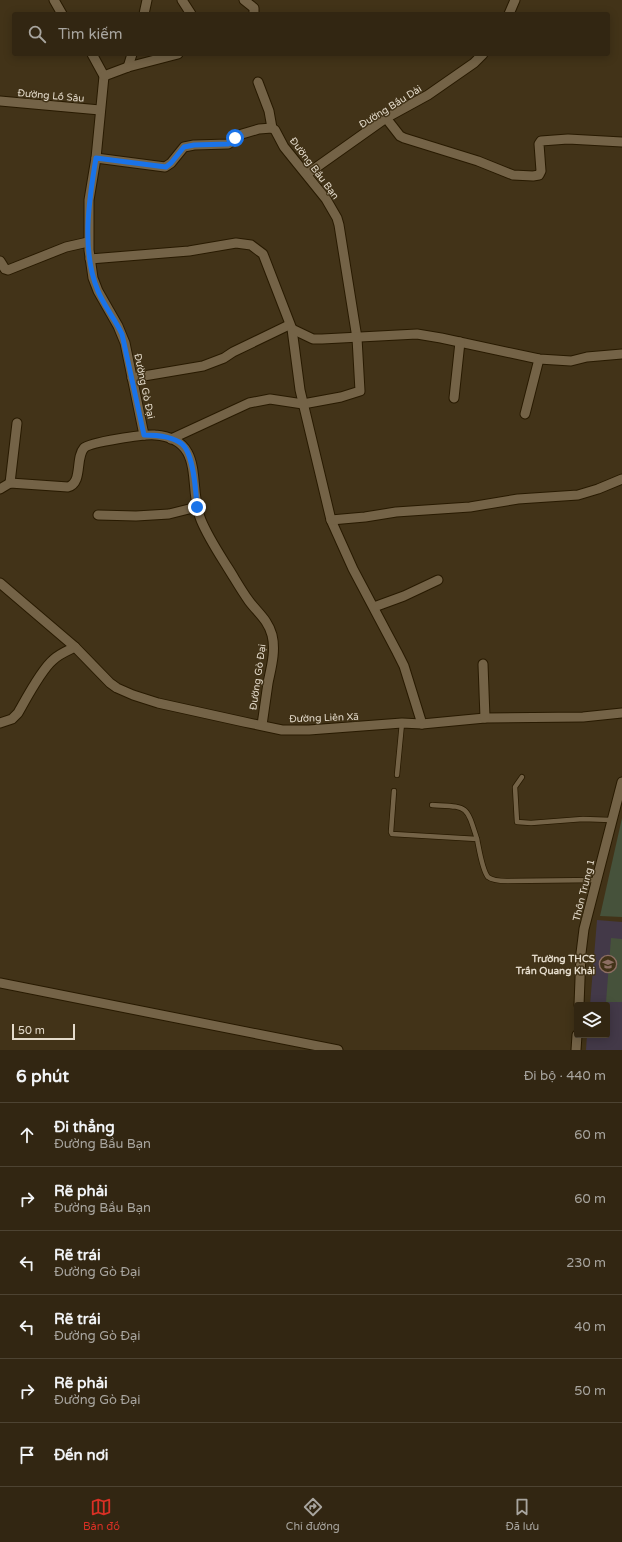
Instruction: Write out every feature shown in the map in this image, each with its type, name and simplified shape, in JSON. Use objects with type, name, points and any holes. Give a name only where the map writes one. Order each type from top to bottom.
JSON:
[{"type":"street","points":[[54,0],[61,12]]},
{"type":"street","points":[[144,12],[147,0]]},
{"type":"street","points":[[182,0],[190,12]]},
{"type":"street","points":[[244,0],[254,8],[254,12]]},
{"type":"street","points":[[510,12],[515,0]]},
{"type":"street","points":[[93,56],[104,76],[128,67],[170,56]]},
{"type":"street","points":[[128,67],[131,56]]},
{"type":"street","name":"Đường Bầu Dài","points":[[307,174],[386,118],[428,95],[474,63],[481,56]]},
{"type":"street","name":"Đường Gò Đại","points":[[104,76],[96,158],[89,200],[88,242],[93,278],[98,292],[122,334],[136,404],[144,435],[156,435],[171,439],[182,444],[188,451],[194,474],[197,507],[209,537],[250,602],[265,619],[272,636],[273,657],[262,725]]},
{"type":"street","points":[[96,158],[166,167],[184,147],[194,145],[228,144],[242,134],[259,129],[272,128],[269,110],[258,82]]},
{"type":"street","name":"Đường Lồ Sâu","points":[[0,101],[100,110]]},
{"type":"street","points":[[386,118],[395,130],[404,138],[478,161],[513,175],[538,175],[541,171],[539,144],[541,141],[568,139],[622,142]]},
{"type":"street","name":"Đường Bầu Bạn","points":[[272,128],[275,130],[284,147],[326,199],[337,218],[357,338],[360,391],[303,404]]},
{"type":"street","points":[[0,261],[5,269],[8,270],[66,247],[88,242]]},
{"type":"street","points":[[90,259],[170,253],[236,243],[251,245],[263,254],[291,327],[300,390],[331,520],[353,569],[404,666],[422,724]]},
{"type":"street","points":[[291,327],[313,339],[417,334],[539,359],[571,361],[587,357],[622,354]]},
{"type":"street","points":[[132,378],[202,366],[224,358],[233,352],[291,327]]},
{"type":"street","points":[[454,398],[460,342]]},
{"type":"street","points":[[525,414],[539,359]]},
{"type":"street","points":[[171,439],[249,403],[270,399],[303,404]]},
{"type":"street","points":[[17,423],[3,486],[71,486],[76,481],[82,452],[89,444],[144,435]]},
{"type":"street","points":[[331,520],[365,518],[396,512],[470,507],[518,499],[578,494],[598,489],[622,479]]},
{"type":"street","points":[[98,515],[136,516],[169,514],[197,507]]},
{"type":"street","points":[[374,607],[404,596],[438,580]]},
{"type":"street","name":"Đường Liên Xã","points":[[0,583],[75,647],[110,683],[133,695],[158,703],[282,730],[309,730],[402,723],[422,724],[485,718],[583,717],[622,713]]},
{"type":"street","points":[[0,723],[12,719],[18,713],[46,667],[52,660],[75,647]]},
{"type":"street","points":[[483,664],[485,718]]},
{"type":"street","name":"Thôn Trung 1","points":[[579,1002],[581,953],[584,929],[622,782]]},
{"type":"street","points":[[0,984],[338,1050]]},
{"type":"street","points":[[576,1050],[577,1038]]},
{"type":"lane","points":[[397,775],[402,723]]},
{"type":"lane","points":[[522,777],[515,787],[517,822],[531,823],[583,819],[611,820]]},
{"type":"lane","points":[[394,791],[392,834],[477,839]]},
{"type":"lane","points":[[432,805],[460,807],[468,812],[477,839],[485,872],[489,878],[507,881],[597,880]]},
{"type":"shaded area","name":"Trường THCS Trần Quang Khải","points":[[597,920],[622,922],[622,1050],[586,1050],[587,1038],[610,1038],[610,1002],[590,1002]]},
{"type":"green space","points":[[622,818],[622,917],[600,916]]},
{"type":"green space","points":[[611,938],[622,939],[622,1002],[606,1002]]},
{"type":"place","name":"Trường THCS Trần Quang Khải","points":[[608,964]]},
{"type":"route","points":[[197,507],[194,474],[186,448],[177,441],[171,439],[156,435],[144,435],[136,404],[125,343],[118,326],[103,302],[94,283],[88,242],[89,200],[96,158],[166,167],[184,147],[194,145],[228,144],[235,138]]}]
